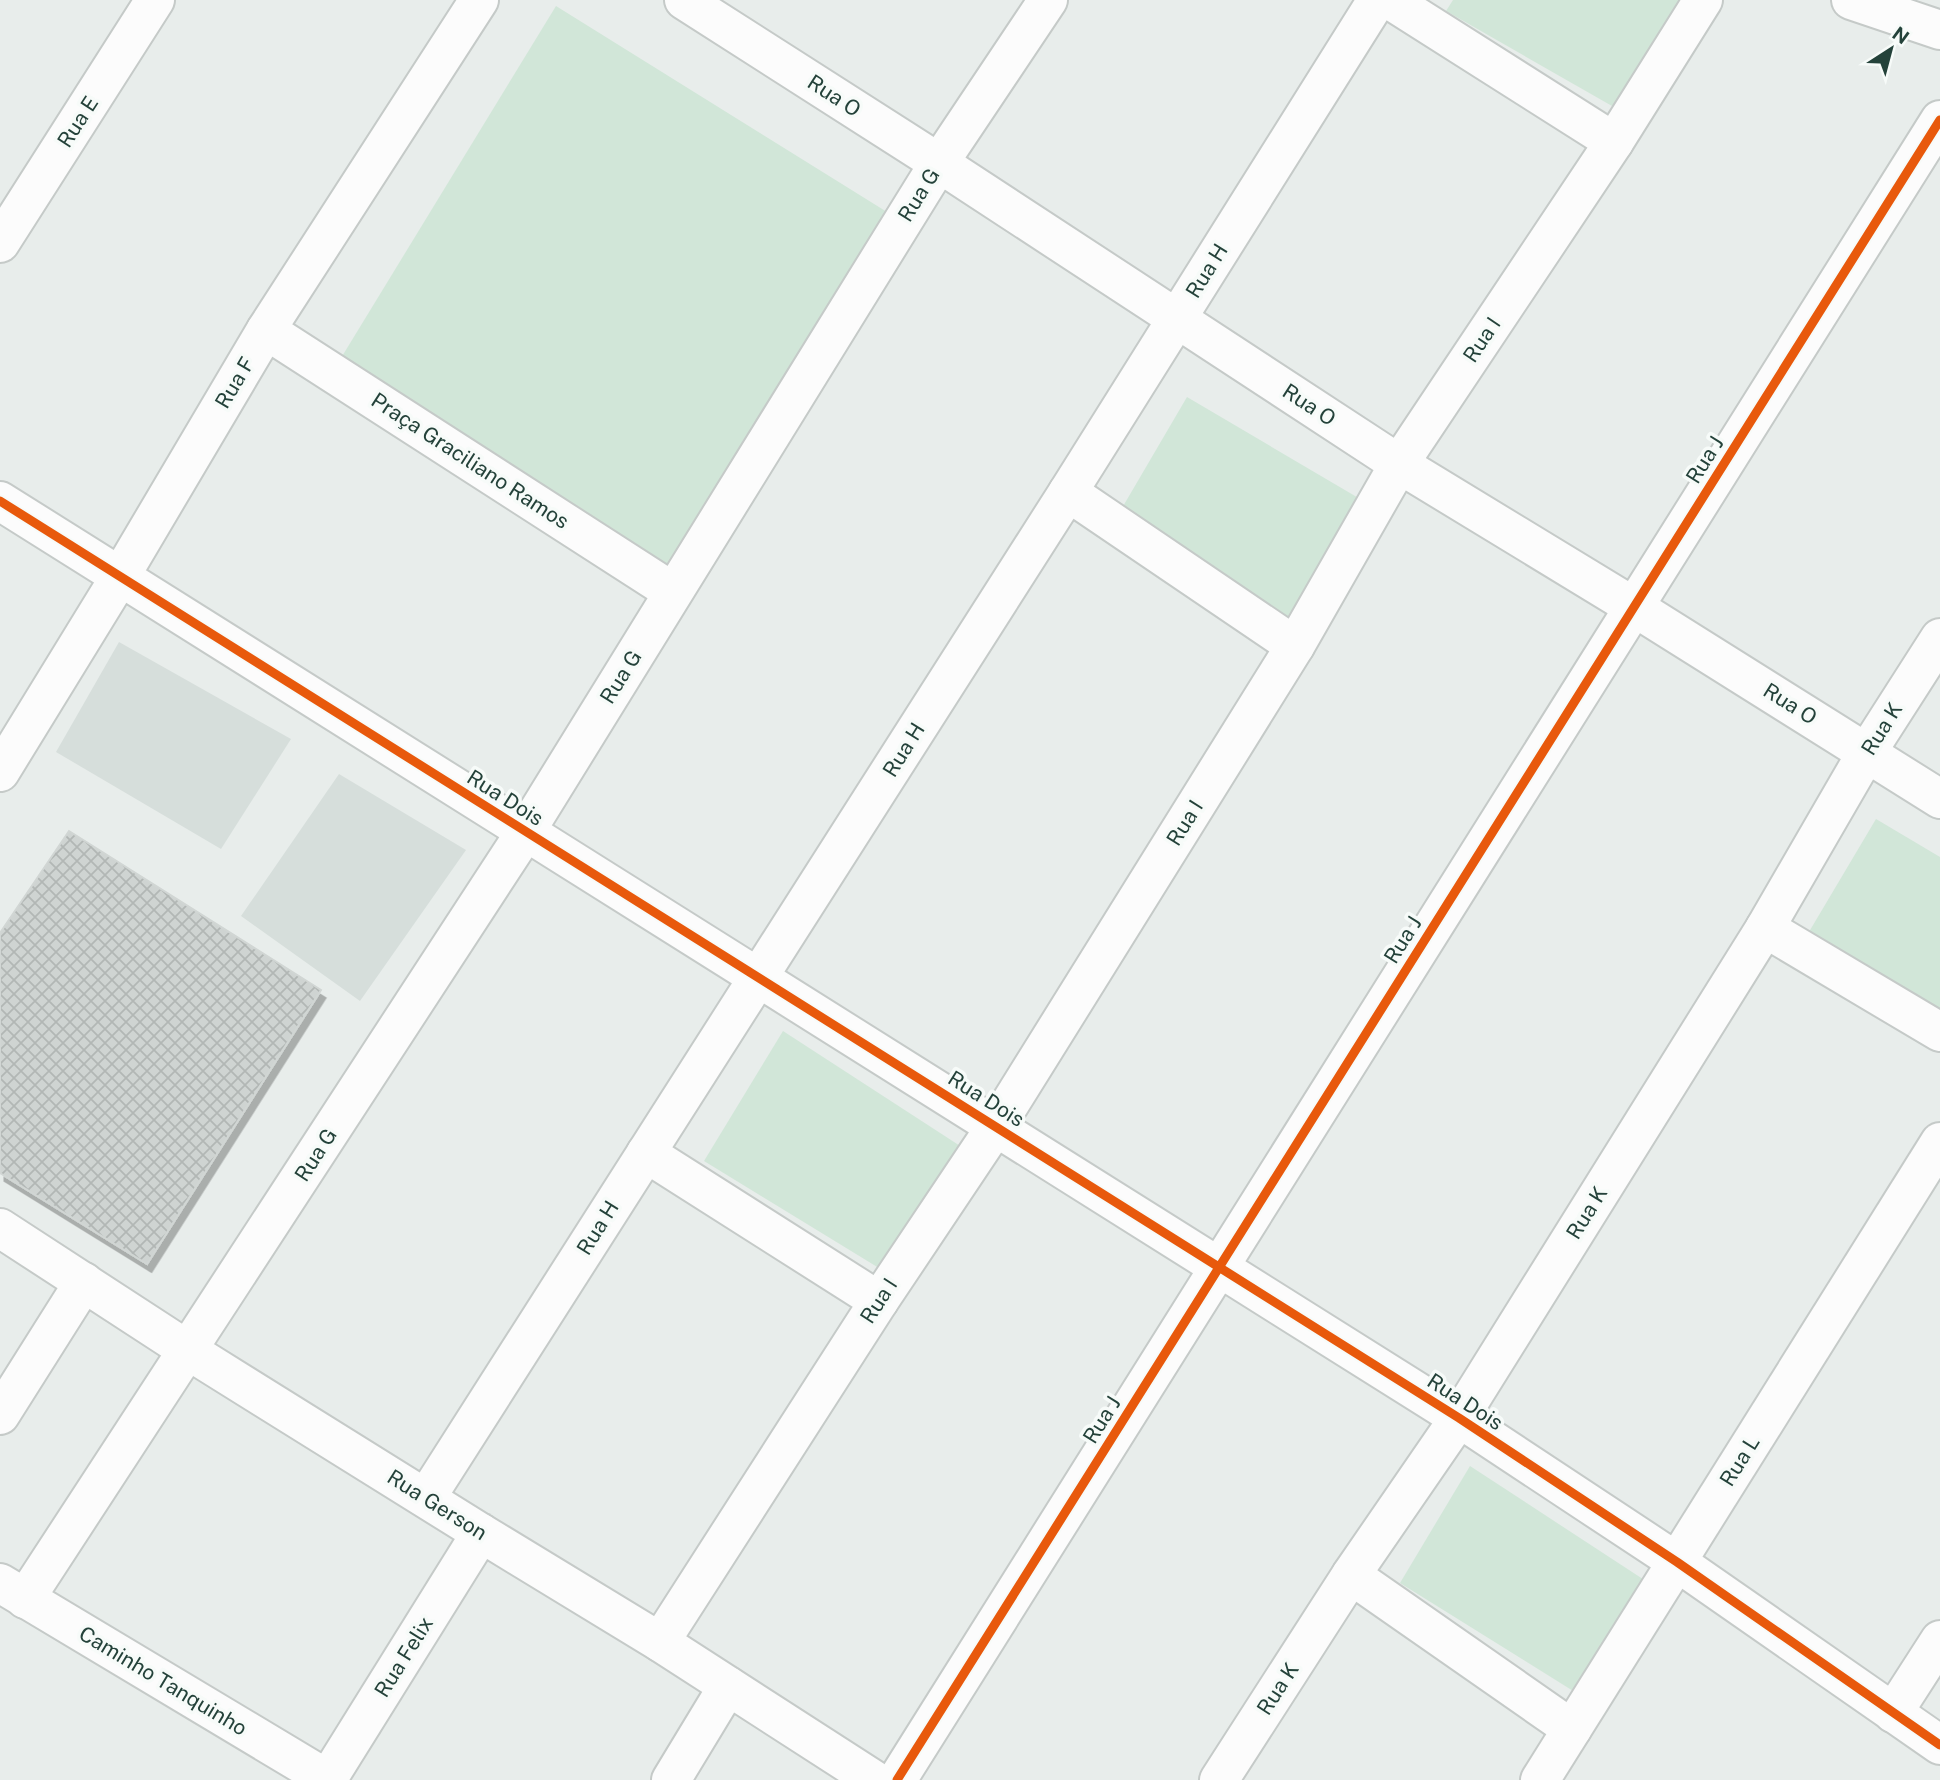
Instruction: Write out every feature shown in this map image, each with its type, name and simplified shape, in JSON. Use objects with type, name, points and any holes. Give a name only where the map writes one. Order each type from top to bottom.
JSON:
[{"type":"street","name":"Rua E","points":[[0,243],[155,0]]},
{"type":"street","name":"Rua F","points":[[0,772],[266,330],[479,0]]},
{"type":"street","name":"Rua O","points":[[684,0],[1399,464],[1940,799]]},
{"type":"street","name":"Rua G","points":[[12,1591],[189,1351],[526,831],[939,163],[1048,0]]},
{"type":"street","name":"Rua H","points":[[426,1498],[1068,492],[1377,0]]},
{"type":"street","points":[[1390,0],[1614,142]]},
{"type":"street","name":"Rua I","points":[[660,1642],[879,1301],[996,1126],[1295,646],[1399,464],[1614,142],[1703,0]]},
{"type":"street","points":[[1851,0],[1940,30]]},
{"type":"street","name":"Rua J","points":[[897,1780],[1940,120]]},
{"type":"street","name":"Praça Graciliano Ramos","points":[[266,330],[673,592]]},
{"type":"street","points":[[1068,492],[1295,646]]},
{"type":"street","name":"Rua Dois","points":[[0,501],[1459,1418],[1677,1562],[1940,1745]]},
{"type":"street","name":"Rua K","points":[[1219,1780],[1351,1575],[1459,1418],[1765,928],[1867,752],[1940,638]]},
{"type":"street","points":[[1765,928],[1940,1032]]},
{"type":"street","name":"Rua L","points":[[1540,1780],[1940,1142]]},
{"type":"street","points":[[646,1153],[879,1301]]},
{"type":"street","name":"Rua Gerson","points":[[0,1228],[189,1351],[660,1642],[874,1780]]},
{"type":"street","points":[[0,1415],[84,1282]]},
{"type":"street","name":"Rua Felix","points":[[327,1779],[481,1533]]},
{"type":"street","points":[[1351,1575],[1572,1729]]},
{"type":"street","name":"Caminho Tanquinho","points":[[12,1591],[327,1779]]},
{"type":"street","points":[[1894,1713],[1940,1640]]},
{"type":"street","points":[[671,1780],[728,1686]]},
{"type":"shaded area","points":[[119,642],[291,739],[221,849],[56,752]]},
{"type":"shaded area","points":[[339,774],[466,850],[360,1001],[241,916]]},
{"type":"green space","points":[[1453,0],[1699,0],[1626,114],[1446,11]]},
{"type":"green space","points":[[556,6],[887,212],[662,579],[330,376]]},
{"type":"green space","points":[[1187,397],[1367,503],[1289,631],[1115,520]]},
{"type":"green space","points":[[1876,819],[1940,857],[1940,1029],[1803,942]]},
{"type":"green space","points":[[783,1031],[971,1153],[892,1276],[704,1161]]},
{"type":"green space","points":[[1470,1466],[1652,1585],[1578,1694],[1400,1583]]},
{"type":"building","points":[[69,831],[321,990],[147,1264],[0,1173],[0,933]]},
{"type":"cycle path","points":[[897,1780],[1940,120]]},
{"type":"cycle path","points":[[0,501],[1459,1418],[1677,1562],[1940,1745]]}]
